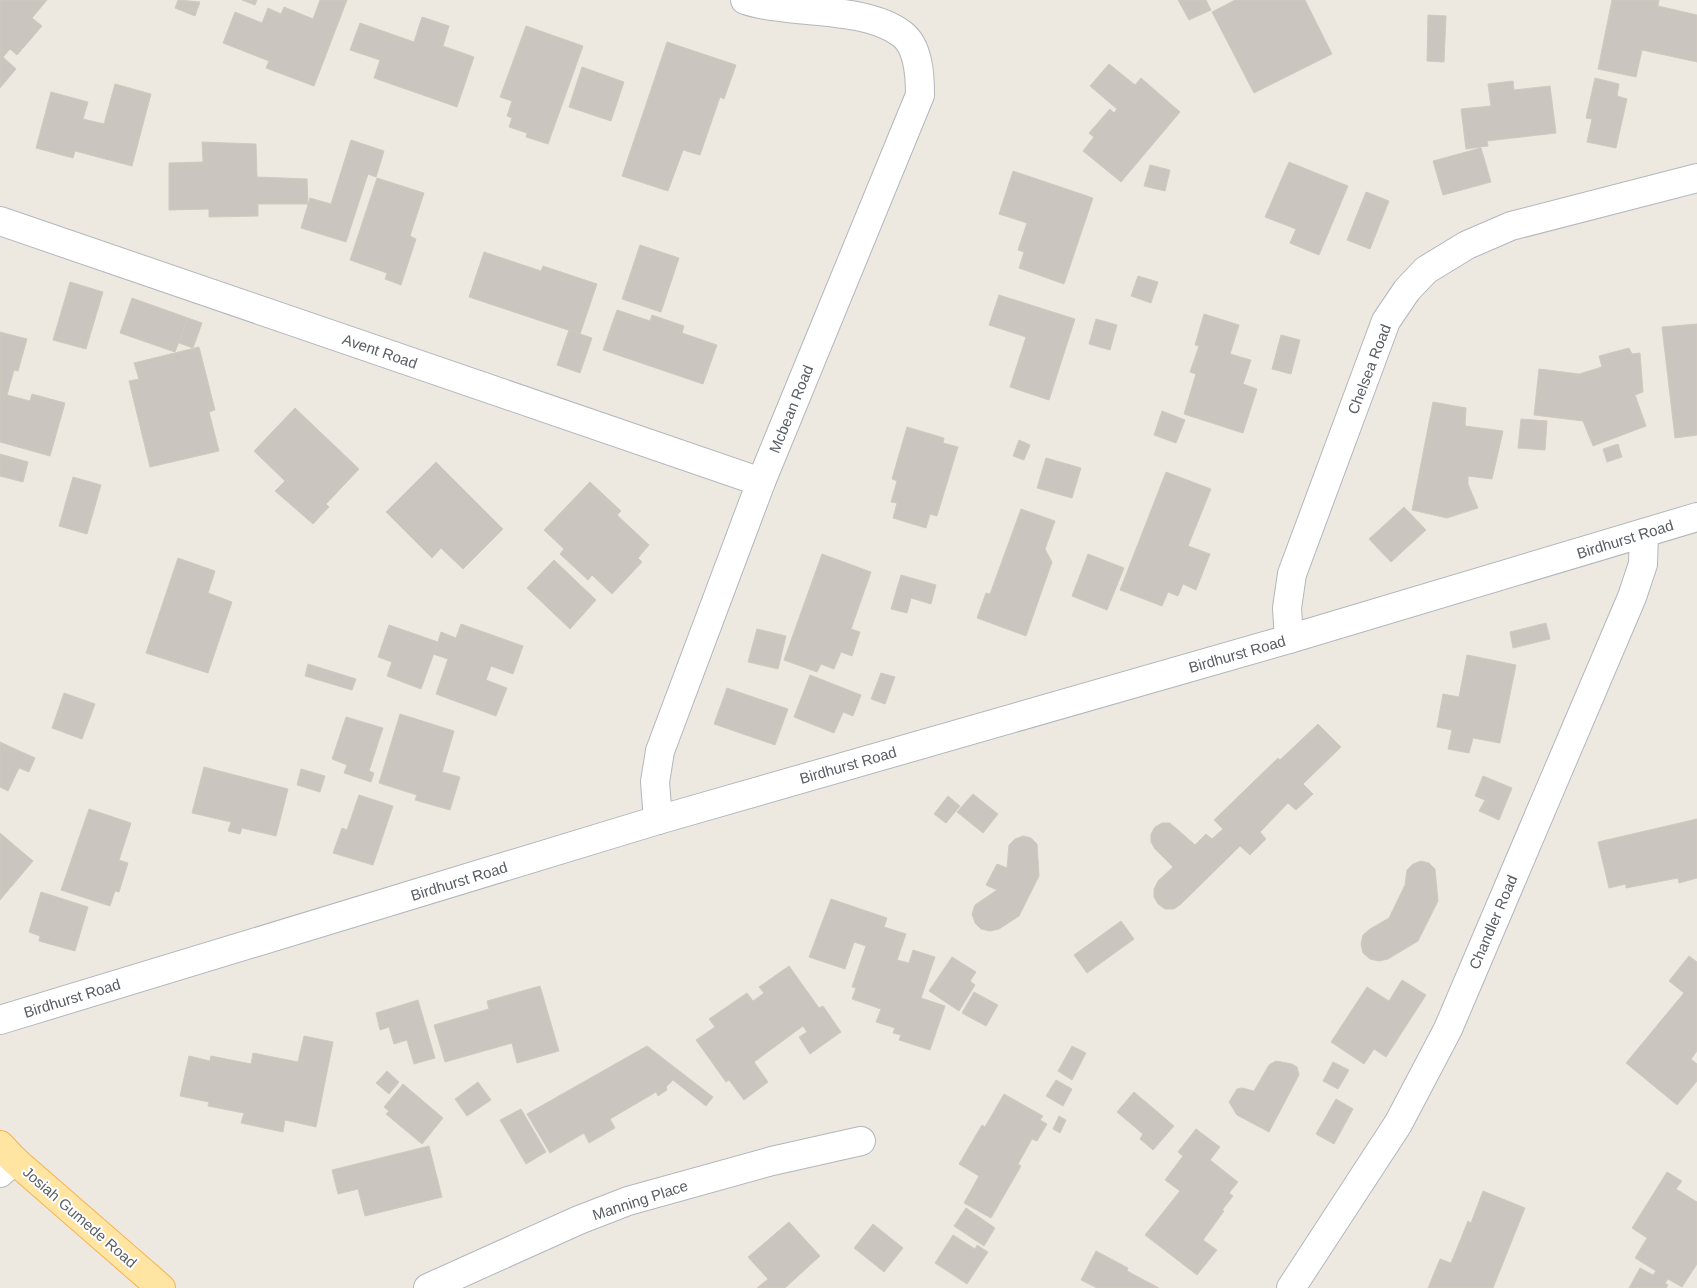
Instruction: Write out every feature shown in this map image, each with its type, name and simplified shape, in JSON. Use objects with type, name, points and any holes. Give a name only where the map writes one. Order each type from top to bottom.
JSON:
[{"type":"main road","name":"Josiah Gumede Road","points":[[5,1159],[161,1288]]},
{"type":"street","name":"Mcbean Road","points":[[658,820],[655,782],[660,751],[761,482],[920,95],[920,72],[916,57],[903,34],[874,20],[745,0]]},
{"type":"street","name":"Chelsea Road","points":[[1289,639],[1287,608],[1292,574],[1386,321],[1407,290],[1426,270],[1467,245],[1511,226],[1697,178]]},
{"type":"street","name":"Avent Road","points":[[0,221],[761,482]]},
{"type":"street","name":"Birdhurst Road","points":[[0,1020],[658,820],[1289,639],[1697,517]]},
{"type":"street","name":"Chandler Road","points":[[1290,1288],[1398,1124],[1448,1028],[1632,597],[1643,564],[1644,533]]},
{"type":"street","name":"Manning Place","points":[[428,1288],[579,1220],[628,1201],[772,1161],[862,1141]]},
{"type":"building","points":[[0,0],[47,0],[32,18],[42,26],[17,55],[10,49],[3,57],[16,69],[0,88]]},
{"type":"building","points":[[178,0],[200,2],[195,16],[175,8]]},
{"type":"building","points":[[242,0],[257,0],[255,5]]},
{"type":"building","points":[[320,0],[347,0],[314,86],[266,68],[269,61],[223,43],[235,12],[262,23],[268,8],[281,14],[284,7],[313,19]]},
{"type":"building","points":[[1178,0],[1206,0],[1211,10],[1189,20]]},
{"type":"building","points":[[1235,0],[1305,0],[1332,54],[1254,93],[1212,12]]},
{"type":"building","points":[[1612,0],[1659,0],[1658,6],[1697,15],[1697,62],[1642,50],[1636,77],[1598,69]]},
{"type":"building","points":[[1428,15],[1446,16],[1444,62],[1427,61]]},
{"type":"building","points":[[422,17],[449,26],[443,46],[474,57],[457,107],[374,78],[380,60],[350,50],[360,23],[414,42]]},
{"type":"building","points":[[526,26],[583,46],[548,144],[526,137],[527,133],[509,127],[512,118],[507,116],[512,101],[500,97]]},
{"type":"building","points":[[667,42],[736,65],[724,99],[720,97],[700,155],[683,150],[668,191],[622,176]]},
{"type":"building","points":[[1109,64],[1135,85],[1141,78],[1180,112],[1121,182],[1083,151],[1094,137],[1089,133],[1110,109],[1114,113],[1117,109],[1090,86]]},
{"type":"building","points":[[582,67],[624,82],[611,121],[569,107]]},
{"type":"building","points":[[1595,78],[1619,84],[1617,96],[1627,99],[1616,148],[1587,142],[1592,119],[1586,118]]},
{"type":"building","points":[[1513,81],[1514,90],[1550,86],[1556,133],[1487,141],[1488,146],[1466,149],[1461,109],[1491,106],[1488,84]]},
{"type":"building","points":[[115,84],[151,94],[132,166],[75,151],[73,158],[36,148],[51,92],[88,102],[83,119],[104,124]]},
{"type":"building","points":[[351,140],[384,151],[376,177],[368,174],[346,242],[301,228],[310,198],[331,204]]},
{"type":"building","points":[[202,142],[256,144],[257,177],[307,179],[308,204],[258,204],[258,216],[209,217],[209,209],[169,210],[169,163],[203,162]]},
{"type":"building","points":[[1481,148],[1491,182],[1443,195],[1433,161]]},
{"type":"building","points":[[1289,162],[1348,186],[1319,255],[1290,243],[1296,229],[1265,217]]},
{"type":"building","points":[[1150,165],[1170,170],[1165,191],[1144,186]]},
{"type":"building","points":[[1013,171],[1093,198],[1064,284],[1019,268],[1024,252],[1018,250],[1027,223],[999,214]]},
{"type":"building","points":[[377,178],[424,193],[410,236],[416,239],[401,285],[385,279],[387,273],[350,260]]},
{"type":"building","points":[[1366,192],[1389,201],[1370,249],[1347,240]]},
{"type":"building","points":[[640,245],[679,258],[661,312],[622,299]]},
{"type":"building","points":[[484,252],[541,271],[543,266],[597,284],[580,334],[469,297]]},
{"type":"building","points":[[1138,276],[1158,282],[1151,303],[1131,296]]},
{"type":"building","points":[[70,282],[103,292],[86,349],[53,340]]},
{"type":"building","points":[[999,295],[1075,319],[1049,400],[1010,387],[1026,337],[989,325]]},
{"type":"building","points":[[132,298],[188,318],[175,352],[120,333]]},
{"type":"building","points":[[617,310],[650,321],[652,315],[684,326],[682,333],[717,345],[703,384],[603,350]]},
{"type":"building","points":[[1204,314],[1239,325],[1230,354],[1251,360],[1243,384],[1257,389],[1243,433],[1184,414],[1196,374],[1190,372],[1199,346],[1195,345]]},
{"type":"building","points":[[188,318],[202,323],[193,348],[179,343]]},
{"type":"building","points":[[1096,319],[1117,325],[1110,350],[1089,344]]},
{"type":"building","points":[[1697,324],[1697,435],[1675,438],[1662,327]]},
{"type":"building","points":[[569,330],[592,338],[580,373],[557,365]]},
{"type":"building","points":[[0,332],[27,339],[18,371],[14,370],[7,395],[30,401],[32,394],[65,403],[50,456],[0,442]]},
{"type":"building","points":[[1281,335],[1300,340],[1291,374],[1272,369]]},
{"type":"building","points":[[199,347],[215,410],[209,412],[219,451],[150,467],[129,381],[139,379],[134,363]]},
{"type":"building","points":[[1629,348],[1632,354],[1640,353],[1643,392],[1635,395],[1646,426],[1593,446],[1583,421],[1534,415],[1539,369],[1579,374],[1602,367],[1599,356]]},
{"type":"building","points":[[1433,402],[1466,408],[1465,426],[1503,431],[1492,479],[1468,476],[1468,484],[1478,508],[1447,518],[1412,510]]},
{"type":"building","points":[[295,408],[359,469],[326,504],[329,507],[313,524],[275,491],[285,481],[254,451]]},
{"type":"building","points":[[1162,411],[1185,420],[1176,443],[1154,435]]},
{"type":"building","points":[[1521,419],[1547,421],[1545,450],[1518,448]]},
{"type":"building","points":[[907,427],[944,438],[943,443],[958,447],[937,516],[930,514],[926,528],[893,518],[897,503],[891,502],[897,481],[892,479]]},
{"type":"building","points":[[1019,440],[1030,445],[1024,460],[1013,456]]},
{"type":"building","points":[[1618,444],[1622,457],[1607,462],[1603,449]]},
{"type":"building","points":[[0,454],[28,462],[23,482],[0,476]]},
{"type":"building","points":[[1046,458],[1081,468],[1072,498],[1037,488]]},
{"type":"building","points":[[436,462],[503,529],[463,569],[441,548],[432,558],[386,512]]},
{"type":"building","points":[[1166,472],[1211,489],[1188,546],[1210,554],[1196,590],[1183,584],[1178,596],[1168,592],[1162,606],[1120,590]]},
{"type":"building","points":[[73,477],[101,485],[87,534],[59,526]]},
{"type":"building","points":[[590,482],[621,511],[617,515],[649,545],[638,558],[642,562],[612,594],[592,575],[588,580],[560,554],[564,549],[544,530]]},
{"type":"building","points":[[1404,507],[1426,530],[1391,562],[1369,539]]},
{"type":"building","points":[[1021,509],[1055,521],[1045,549],[1052,562],[1026,636],[977,618],[986,593],[990,594]]},
{"type":"building","points":[[822,554],[871,572],[851,629],[860,632],[852,656],[841,652],[834,669],[821,664],[817,672],[784,660]]},
{"type":"building","points":[[1088,554],[1124,568],[1107,610],[1072,596]]},
{"type":"building","points":[[178,558],[215,571],[208,593],[232,602],[208,673],[146,653]]},
{"type":"building","points":[[554,560],[596,600],[570,629],[527,588]]},
{"type":"building","points":[[901,575],[936,585],[931,604],[911,598],[907,613],[891,609]]},
{"type":"building","points":[[1546,623],[1550,639],[1513,648],[1510,632]]},
{"type":"building","points":[[461,624],[523,646],[513,674],[491,666],[486,680],[507,688],[496,716],[436,694],[448,659],[433,654],[441,632],[456,638]]},
{"type":"building","points":[[389,625],[438,642],[421,689],[387,676],[392,662],[378,657]]},
{"type":"building","points":[[757,629],[786,636],[778,669],[748,662]]},
{"type":"building","points":[[1467,655],[1516,665],[1500,743],[1473,738],[1469,753],[1448,749],[1452,730],[1437,727],[1443,694],[1459,697]]},
{"type":"building","points":[[308,664],[356,679],[352,690],[305,676]]},
{"type":"building","points":[[881,673],[895,677],[885,704],[871,699]]},
{"type":"building","points":[[810,675],[861,695],[853,716],[843,712],[834,733],[794,717]]},
{"type":"building","points":[[727,688],[788,709],[775,745],[714,724]]},
{"type":"building","points":[[64,693],[95,704],[82,739],[52,728]]},
{"type":"building","points":[[400,714],[454,731],[442,772],[460,777],[450,810],[415,800],[417,795],[379,783]]},
{"type":"building","points":[[346,717],[383,728],[369,771],[374,773],[371,782],[344,773],[347,765],[332,759]]},
{"type":"building","points":[[1318,724],[1341,747],[1303,784],[1313,794],[1296,810],[1288,803],[1260,832],[1266,839],[1250,855],[1240,846],[1174,909],[1165,909],[1158,904],[1154,897],[1154,889],[1158,881],[1173,867],[1155,849],[1151,842],[1151,834],[1155,827],[1162,823],[1170,823],[1195,845],[1206,834],[1212,839],[1223,829],[1214,820],[1278,758],[1280,760]]},
{"type":"building","points":[[0,742],[35,758],[29,772],[19,768],[8,791],[0,787]]},
{"type":"building","points":[[204,767],[288,789],[276,836],[242,828],[240,834],[228,831],[231,822],[192,813]]},
{"type":"building","points":[[301,769],[325,776],[320,792],[297,785]]},
{"type":"building","points":[[1483,776],[1512,788],[1499,820],[1479,811],[1485,800],[1475,796]]},
{"type":"building","points":[[973,794],[998,814],[983,833],[957,812]]},
{"type":"building","points":[[359,795],[393,806],[373,865],[333,853],[342,828],[347,830]]},
{"type":"building","points":[[948,796],[960,806],[946,823],[934,814]]},
{"type":"building","points":[[89,809],[131,823],[119,860],[128,863],[119,892],[115,891],[110,906],[61,890]]},
{"type":"building","points":[[1697,819],[1697,878],[1679,883],[1678,878],[1626,888],[1626,884],[1609,888],[1598,842]]},
{"type":"building","points":[[0,833],[33,861],[0,900]]},
{"type":"building","points":[[1023,836],[1031,838],[1037,844],[1039,876],[1019,916],[999,929],[990,931],[981,929],[975,923],[972,914],[975,905],[997,890],[986,885],[997,864],[1007,868],[1009,845],[1015,839]]},
{"type":"building","points":[[1421,861],[1429,863],[1435,869],[1438,901],[1418,941],[1388,959],[1379,961],[1370,959],[1363,953],[1361,944],[1363,935],[1389,918],[1405,885],[1407,870],[1413,864]]},
{"type":"building","points":[[41,892],[88,907],[75,951],[39,941],[40,936],[29,932]]},
{"type":"building","points":[[831,899],[887,918],[884,927],[906,934],[897,960],[909,963],[913,950],[935,957],[921,998],[945,1006],[930,1050],[899,1040],[901,1035],[893,1033],[895,1028],[876,1022],[881,1009],[852,999],[856,988],[852,987],[866,946],[854,942],[845,969],[809,957]]},
{"type":"building","points":[[1121,921],[1134,939],[1087,973],[1074,955]]},
{"type":"building","points":[[1689,956],[1697,962],[1697,1051],[1691,1059],[1697,1064],[1697,1081],[1677,1105],[1626,1063],[1684,993],[1669,981]]},
{"type":"building","points":[[952,957],[976,972],[970,981],[975,985],[959,1011],[929,991]]},
{"type":"building","points":[[789,966],[819,1008],[823,1006],[841,1032],[810,1054],[799,1037],[807,1032],[803,1026],[754,1062],[768,1082],[744,1100],[729,1080],[726,1082],[696,1040],[715,1027],[709,1019],[747,993],[753,1001],[764,993],[759,987]]},
{"type":"building","points":[[1402,980],[1426,995],[1386,1057],[1374,1049],[1364,1064],[1331,1042],[1367,987],[1389,1001]]},
{"type":"building","points":[[540,986],[559,1051],[517,1063],[512,1043],[445,1062],[434,1025],[489,1009],[487,1001]]},
{"type":"building","points":[[974,992],[998,1005],[986,1026],[962,1013]]},
{"type":"building","points":[[418,1000],[435,1058],[414,1064],[407,1040],[394,1044],[389,1027],[380,1030],[376,1013]]},
{"type":"building","points":[[304,1036],[333,1042],[316,1127],[285,1120],[283,1132],[241,1123],[244,1113],[208,1106],[209,1102],[180,1096],[189,1056],[210,1061],[211,1056],[251,1064],[253,1053],[298,1062]]},
{"type":"building","points":[[647,1046],[713,1097],[706,1106],[673,1080],[666,1087],[667,1090],[658,1096],[656,1092],[610,1119],[615,1128],[589,1143],[584,1133],[550,1153],[527,1114]]},
{"type":"building","points":[[1072,1046],[1086,1053],[1072,1080],[1058,1071]]},
{"type":"building","points":[[1276,1061],[1292,1064],[1297,1067],[1299,1075],[1269,1132],[1237,1115],[1229,1102],[1237,1089],[1242,1088],[1254,1091],[1269,1065]]},
{"type":"building","points":[[1333,1062],[1349,1070],[1338,1089],[1323,1081]]},
{"type":"building","points":[[387,1071],[399,1082],[389,1094],[376,1083]]},
{"type":"building","points":[[1056,1080],[1072,1089],[1063,1106],[1046,1096]]},
{"type":"building","points":[[478,1082],[491,1100],[467,1116],[455,1099]]},
{"type":"building","points":[[403,1084],[443,1118],[422,1144],[386,1114],[389,1111],[384,1107]]},
{"type":"building","points":[[1134,1092],[1174,1126],[1153,1150],[1140,1139],[1143,1134],[1117,1112]]},
{"type":"building","points":[[1004,1094],[1043,1116],[1040,1120],[1047,1124],[1037,1141],[1032,1139],[1018,1164],[1021,1166],[991,1218],[964,1203],[979,1176],[959,1164],[982,1125],[985,1127]]},
{"type":"building","points":[[1336,1099],[1353,1109],[1334,1144],[1316,1134]]},
{"type":"building","points":[[521,1109],[546,1152],[526,1164],[500,1120]]},
{"type":"building","points":[[1059,1116],[1066,1120],[1060,1133],[1053,1129]]},
{"type":"building","points":[[1196,1129],[1220,1147],[1210,1160],[1238,1182],[1229,1193],[1233,1196],[1222,1210],[1224,1211],[1203,1240],[1217,1250],[1197,1275],[1145,1235],[1180,1191],[1165,1180],[1183,1156],[1178,1152]]},
{"type":"building","points":[[429,1146],[442,1197],[365,1216],[358,1189],[338,1194],[332,1170]]},
{"type":"building","points":[[1667,1172],[1682,1181],[1676,1189],[1697,1202],[1697,1264],[1682,1287],[1668,1279],[1665,1283],[1668,1285],[1666,1288],[1629,1288],[1640,1268],[1653,1275],[1656,1271],[1635,1258],[1647,1238],[1632,1228]]},
{"type":"building","points":[[1483,1191],[1525,1208],[1493,1288],[1428,1288],[1440,1259],[1451,1263],[1468,1221],[1471,1223]]},
{"type":"building","points":[[966,1208],[995,1228],[984,1246],[954,1226]]},
{"type":"building","points":[[789,1222],[820,1256],[785,1288],[757,1288],[768,1279],[748,1257]]},
{"type":"building","points":[[873,1224],[903,1248],[884,1272],[854,1248]]},
{"type":"building","points":[[953,1235],[975,1249],[977,1245],[988,1252],[967,1284],[935,1263]]},
{"type":"building","points":[[1096,1251],[1128,1268],[1127,1271],[1159,1288],[1097,1288],[1081,1280]]}]
